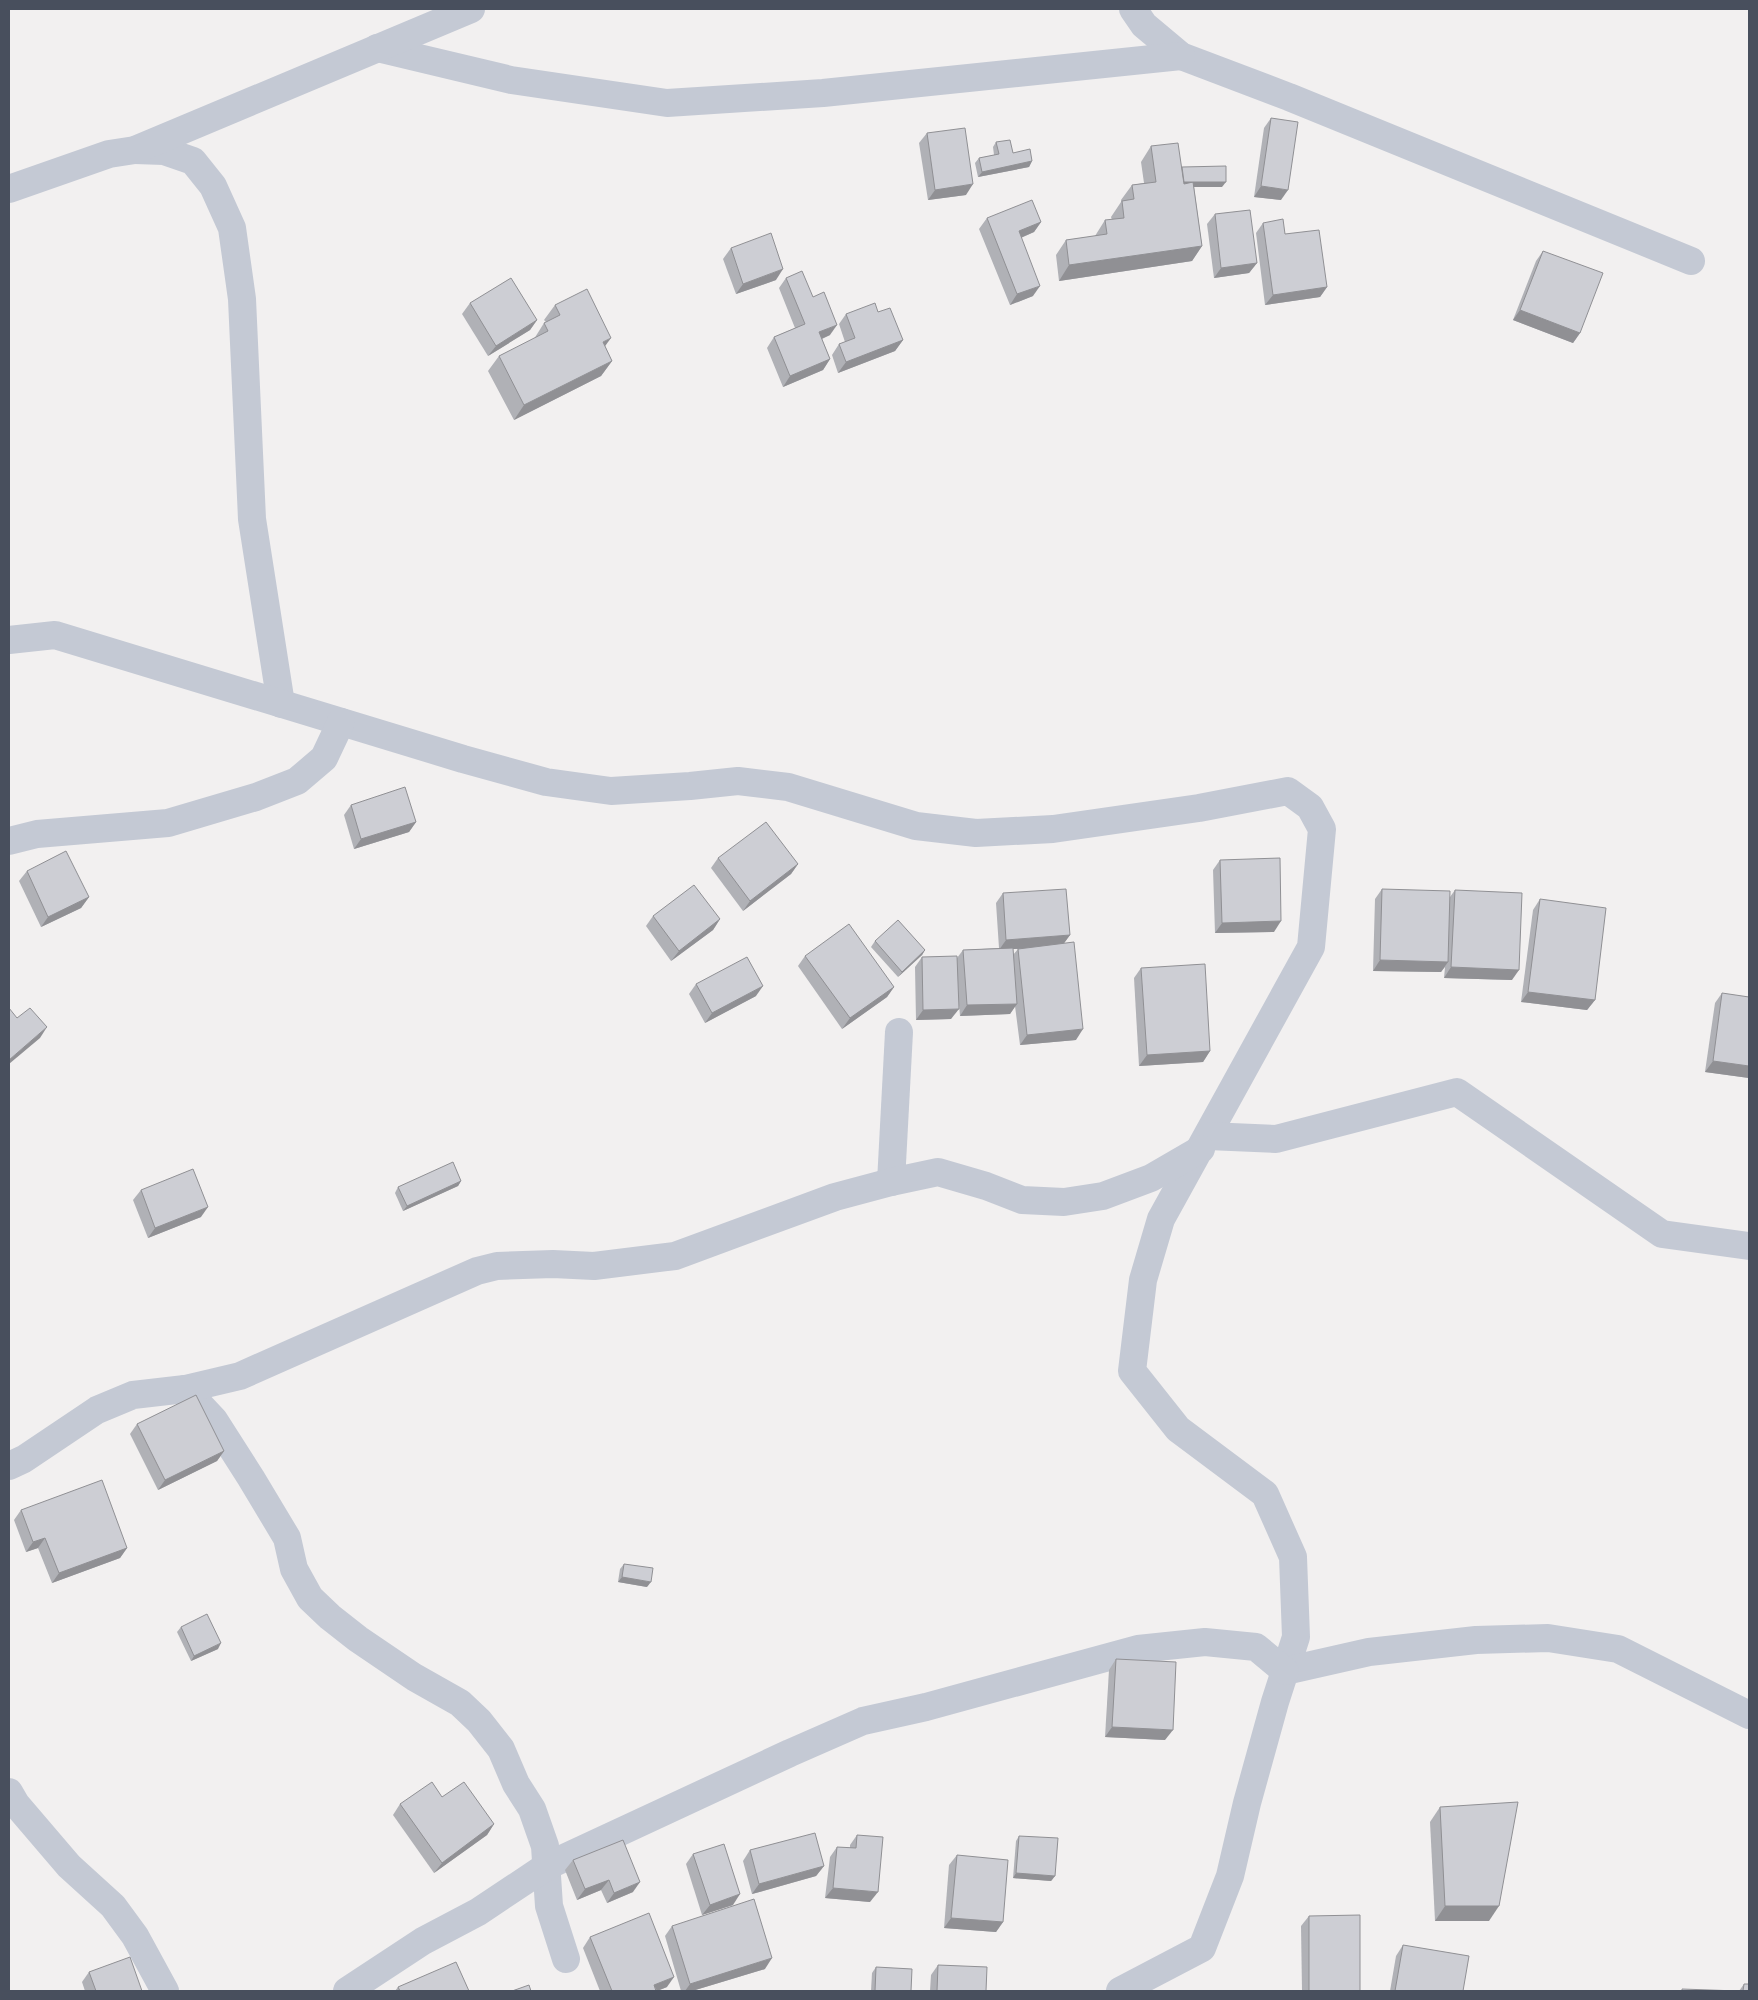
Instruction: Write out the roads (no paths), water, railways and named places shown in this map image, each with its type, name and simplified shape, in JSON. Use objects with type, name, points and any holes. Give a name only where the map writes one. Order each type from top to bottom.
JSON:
[{"type":"street","points":[[135,150],[471,9]]},
{"type":"street","points":[[1132,9],[1144,25],[1181,56],[1289,97],[1691,261]]},
{"type":"street","points":[[377,48],[511,80],[667,103],[823,93],[1181,56]]},
{"type":"street","points":[[9,190],[108,154],[135,150],[164,151],[193,161],[213,186],[232,228],[242,299],[252,519],[281,704]]},
{"type":"street","points":[[9,640],[55,635],[546,782],[611,791],[738,781],[788,787],[916,826],[976,832],[1053,829],[1199,808],[1288,791],[1310,806],[1322,829],[1311,947],[1162,1219],[1143,1280],[1132,1371],[1178,1429],[1265,1494],[1293,1557],[1296,1637],[1247,1803],[1230,1876],[1202,1948],[1120,1991]]},
{"type":"street","points":[[9,840],[36,834],[168,823],[256,797],[297,781],[324,758],[341,722]]},
{"type":"street","points":[[891,1182],[899,1032]]},
{"type":"street","points":[[9,1466],[24,1459],[97,1410],[133,1395],[185,1389],[240,1376],[477,1271],[497,1266],[553,1264],[594,1266],[675,1256],[835,1197],[938,1172],[986,1186],[1022,1200],[1064,1202],[1103,1196],[1151,1178],[1205,1142],[1276,1139],[1457,1092],[1662,1234],[1749,1246]]},
{"type":"street","points":[[185,1389],[214,1420],[287,1538],[294,1569],[310,1598],[358,1639],[414,1677],[460,1703],[479,1721],[501,1749],[516,1784],[532,1809],[545,1846],[549,1906],[566,1959]]},
{"type":"street","points":[[1285,1672],[1369,1652],[1476,1640],[1548,1638],[1618,1649],[1749,1715]]},
{"type":"street","points":[[347,1991],[423,1941],[478,1912],[547,1866],[727,1781],[863,1721],[926,1707],[1138,1649],[1205,1642],[1256,1646],[1285,1672]]},
{"type":"street","points":[[9,1792],[16,1804],[70,1866],[113,1906],[134,1936],[166,1991]]}]
